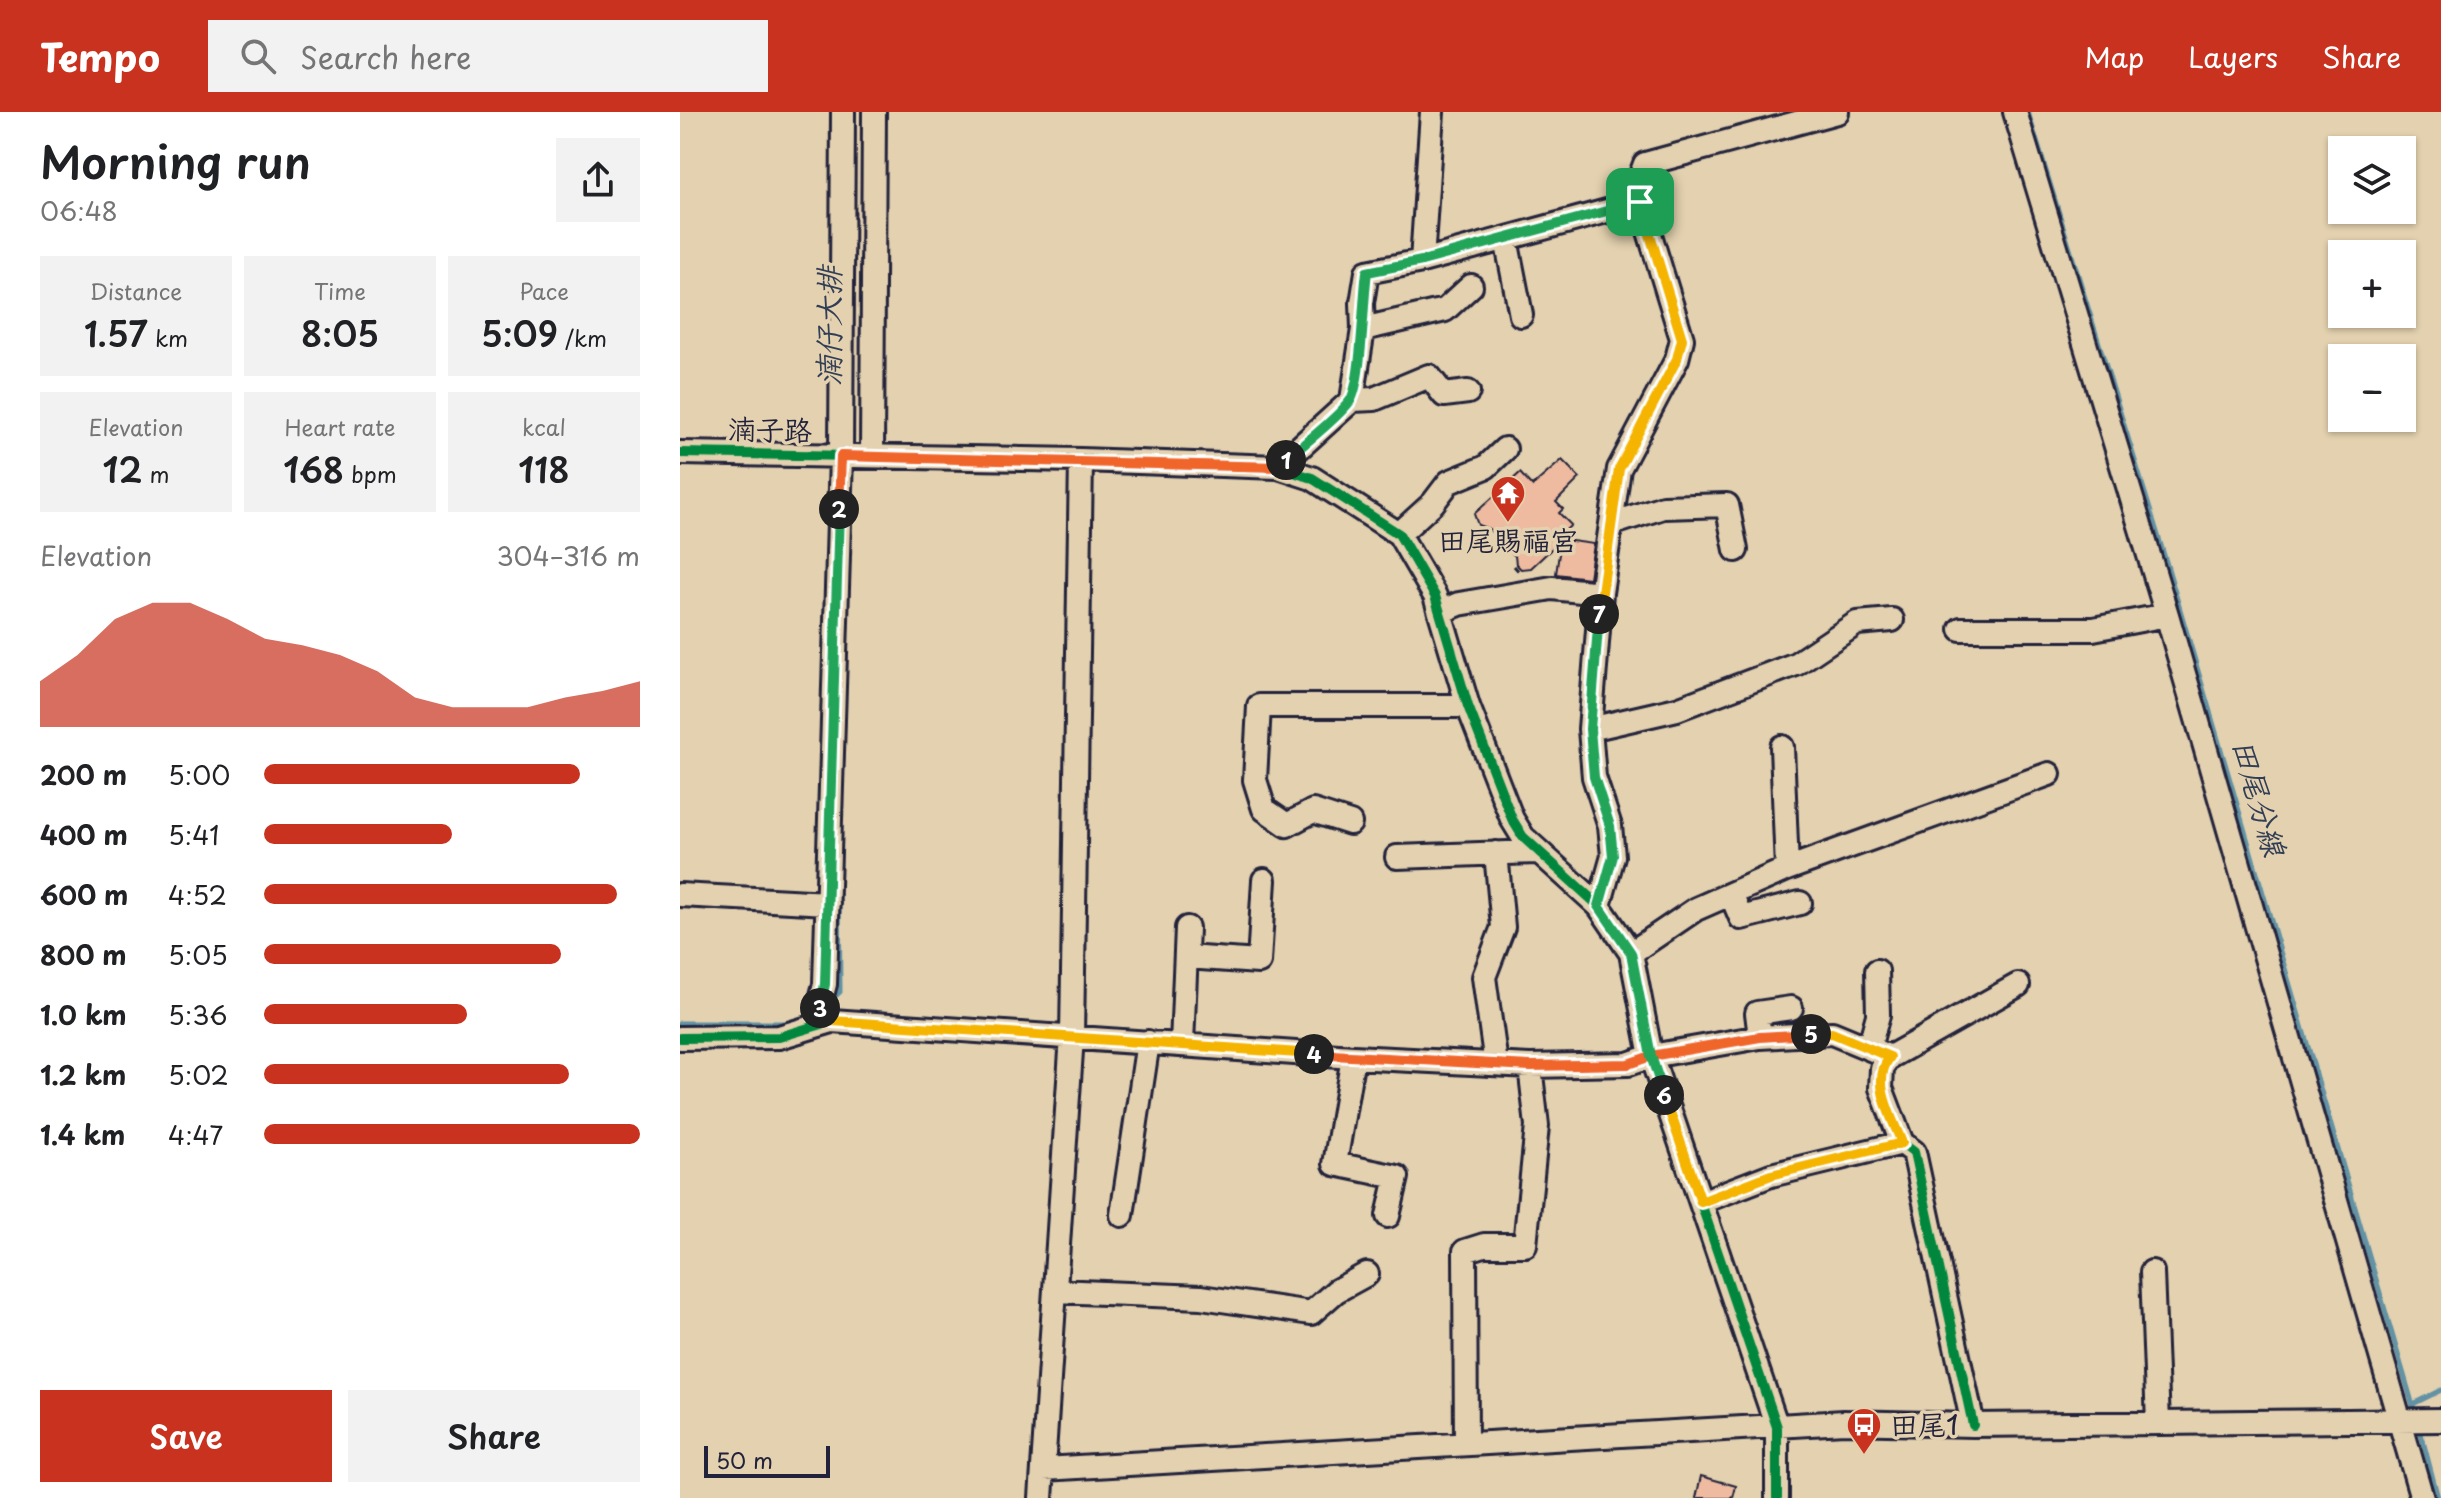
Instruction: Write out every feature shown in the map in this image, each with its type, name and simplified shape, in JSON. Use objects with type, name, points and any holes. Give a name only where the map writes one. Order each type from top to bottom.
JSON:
[{"type":"street","points":[[843,112],[854,456]]},
{"type":"street","points":[[826,1014],[828,903],[874,112]]},
{"type":"street","points":[[1422,261],[1432,112]]},
{"type":"street","points":[[1599,906],[1613,856],[1610,826],[1594,777],[1590,729],[1601,593],[1619,469],[1677,359],[1682,339],[1637,185],[1645,164],[1837,112]]},
{"type":"street","points":[[2015,112],[2167,615],[2422,1498]]},
{"type":"street","points":[[1278,467],[1352,400],[1363,329],[1362,303],[1367,272],[1422,261],[1640,202]]},
{"type":"street","points":[[1506,239],[1521,315]]},
{"type":"street","points":[[1363,329],[1445,310],[1471,286]]},
{"type":"street","points":[[1352,400],[1374,399],[1429,376],[1444,395],[1468,392]]},
{"type":"street","points":[[1505,449],[1486,467],[1449,482],[1433,503],[1399,534],[1440,599],[1468,706],[1512,819],[1537,852],[1599,906],[1631,953],[1651,1056],[1777,1427],[1780,1496]]},
{"type":"street","name":"湳子路","points":[[680,453],[1278,467],[1312,478],[1399,534]]},
{"type":"street","points":[[1041,1498],[1072,1036],[1081,460]]},
{"type":"street","points":[[1611,524],[1663,507],[1727,505],[1736,550]]},
{"type":"street","points":[[1440,599],[1459,604],[1552,588],[1601,593]]},
{"type":"street","points":[[1961,629],[2093,629],[2167,615]]},
{"type":"street","points":[[1590,729],[1677,709],[1796,664],[1857,623],[1892,620]]},
{"type":"street","points":[[1350,823],[1313,811],[1287,825],[1264,809],[1255,780],[1259,706],[1468,706]]},
{"type":"street","points":[[1782,747],[1787,869]]},
{"type":"street","points":[[1631,953],[1696,909],[1787,869],[2049,774]]},
{"type":"street","points":[[1397,857],[1537,852]]},
{"type":"street","points":[[1496,853],[1503,927],[1484,977],[1496,1064]]},
{"type":"street","points":[[1186,957],[1259,962],[1264,880]]},
{"type":"street","points":[[1731,894],[1741,918],[1800,903]]},
{"type":"street","points":[[680,895],[828,903]]},
{"type":"street","points":[[1182,1044],[1187,928]]},
{"type":"street","points":[[1869,1048],[1878,1015],[1877,971]]},
{"type":"street","points":[[1973,1425],[1914,1152],[1902,1143],[1881,1088],[1882,1068],[1890,1057],[2018,985]]},
{"type":"street","points":[[1760,1037],[1757,1013],[1791,1008]]},
{"type":"street","points":[[680,1038],[779,1037],[826,1014],[1148,1042],[1530,1066],[1628,1064],[1651,1056],[1760,1037],[1832,1033],[1890,1057]]},
{"type":"street","points":[[1122,1215],[1148,1042]]},
{"type":"street","points":[[1353,1057],[1335,1164],[1397,1177],[1388,1216]]},
{"type":"street","points":[[1466,1444],[1465,1251],[1484,1245],[1525,1245],[1537,1126],[1530,1066]]},
{"type":"street","points":[[1701,1202],[1771,1175],[1902,1143]]},
{"type":"street","points":[[2152,1272],[2158,1423]]},
{"type":"street","points":[[1056,1291],[1201,1297],[1311,1313],[1336,1291],[1367,1274]]},
{"type":"street","points":[[1044,1469],[1844,1422],[1973,1425],[2400,1421],[2440,1425]]},
{"type":"building","points":[[1562,460],[1580,478],[1556,502],[1563,509],[1559,513],[1571,525],[1557,539],[1594,544],[1589,578],[1556,574],[1561,540],[1531,568],[1521,569],[1516,564],[1515,556],[1489,529],[1478,525],[1474,514],[1520,473],[1532,486]]},
{"type":"building","points":[[1701,1476],[1736,1486],[1733,1498],[1696,1498]]},
{"type":"waterway","name":"田尾分線","points":[[2028,112],[2167,565],[2416,1416]]},
{"type":"waterway","name":"湳仔大排","points":[[829,1002],[840,992],[839,881]]},
{"type":"waterway","name":"湳仔大排","points":[[680,1023],[791,1023]]},
{"type":"waterway","points":[[2413,1404],[2441,1390]]},
{"type":"waterway","name":"田尾分線","points":[[2419,1426],[2438,1498]]},
{"type":"cycle path","points":[[680,453],[1278,467],[1312,478],[1399,534],[1435,596],[1468,706],[1512,819],[1523,837],[1599,906],[1631,953],[1651,1056],[1777,1427],[1777,1498]]},
{"type":"cycle path","points":[[680,1038],[779,1037],[832,1021],[1353,1057],[1530,1066],[1628,1064],[1651,1056],[1760,1037],[1832,1033],[1890,1057],[1882,1068],[1881,1088],[1902,1143],[1914,1152],[1973,1425]]},
{"type":"place","name":"田尾賜福宮","points":[[1508,524]]},
{"type":"place","name":"田尾1","points":[[1864,1456]]},
{"type":"route","points":[[1640,202],[1422,261],[1367,272],[1362,303],[1363,329],[1352,400],[1278,467],[841,456],[825,984],[819,1007],[832,1021],[1353,1057],[1530,1066],[1628,1064],[1651,1056],[1760,1037],[1832,1033],[1890,1057],[1882,1068],[1881,1088],[1902,1143],[1771,1175],[1701,1202],[1651,1056],[1631,953],[1599,906],[1613,856],[1610,826],[1594,777],[1590,729],[1601,593],[1619,469],[1677,359],[1682,339],[1640,202]]}]
